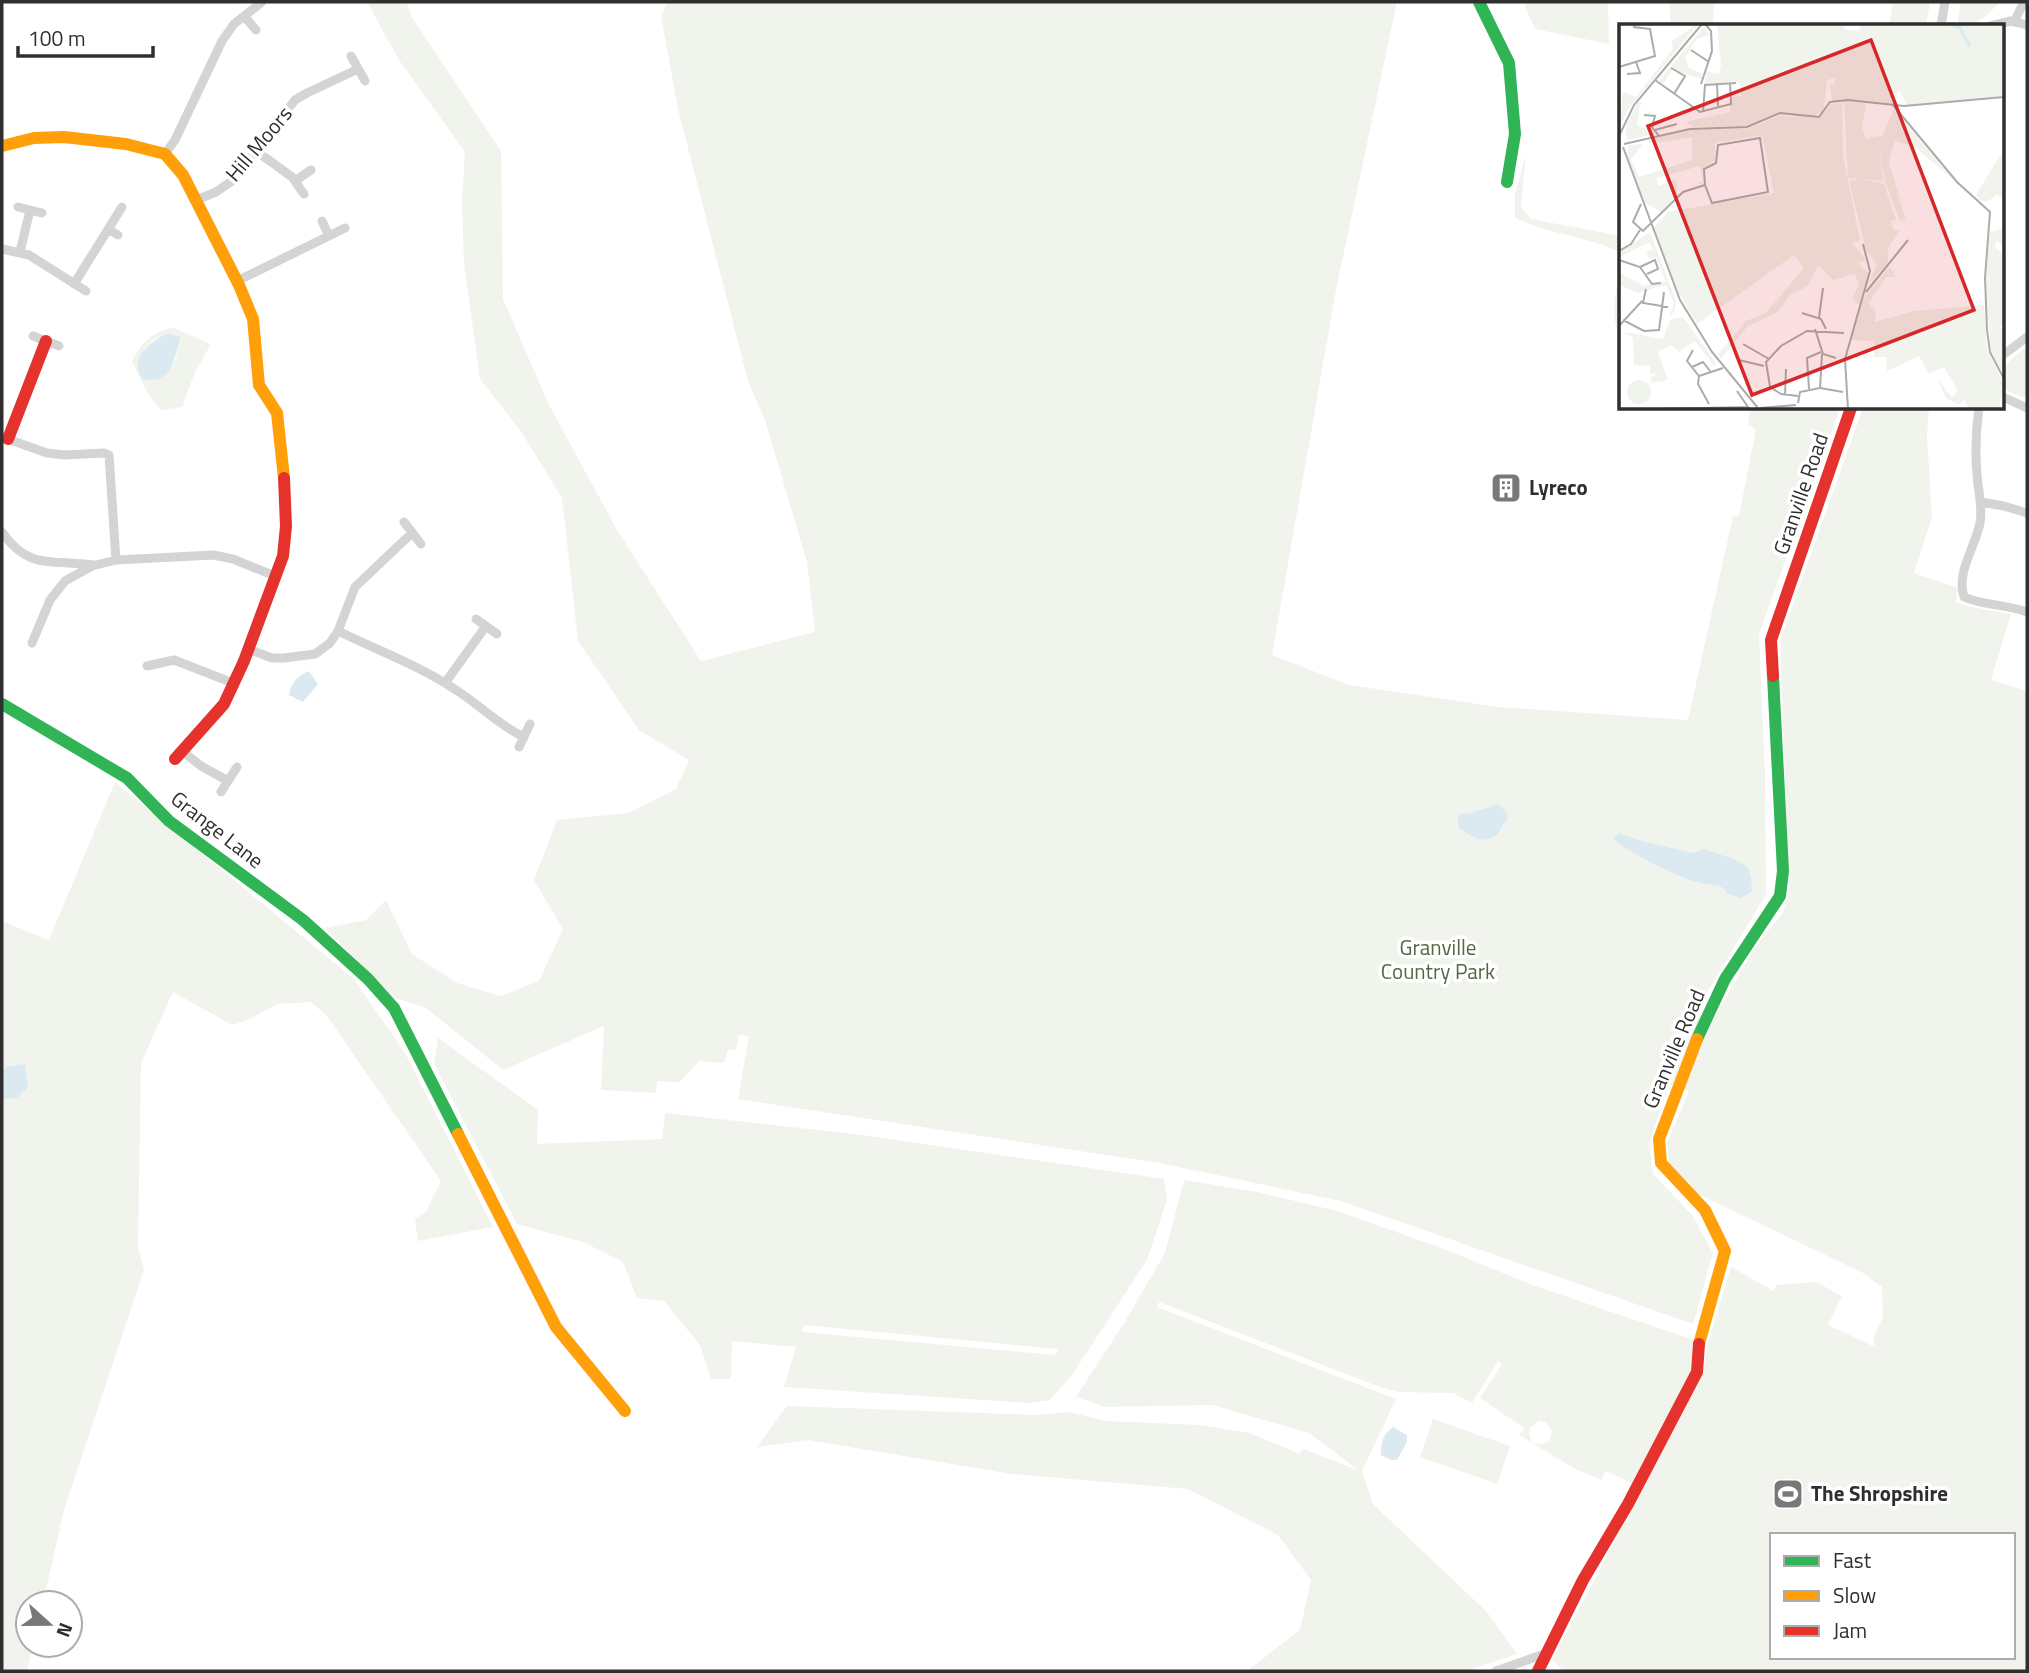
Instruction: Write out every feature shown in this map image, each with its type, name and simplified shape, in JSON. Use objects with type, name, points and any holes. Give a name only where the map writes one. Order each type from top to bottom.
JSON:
[{"type":"street","points":[[165,154],[175,140],[222,41],[234,24],[262,2]]},
{"type":"street","points":[[1479,2],[1509,63],[1515,134],[1507,181]]},
{"type":"street","points":[[1941,24],[1945,2]]},
{"type":"street","points":[[2014,22],[2024,2]]},
{"type":"street","points":[[245,16],[256,30]]},
{"type":"street","points":[[2002,24],[2014,22],[2027,25]]},
{"type":"street","points":[[351,56],[365,81]]},
{"type":"street","name":"Hill Moors","points":[[196,200],[216,192],[232,181],[295,100],[358,69]]},
{"type":"street","points":[[2,146],[34,138],[64,137],[126,144],[165,154],[183,175],[237,281],[253,319],[259,385],[277,413],[286,526],[283,556],[248,649],[223,704],[178,755],[228,781]]},
{"type":"street","points":[[257,151],[295,181],[304,194]]},
{"type":"street","points":[[295,181],[311,170]]},
{"type":"street","points":[[18,207],[42,213]]},
{"type":"street","points":[[74,284],[122,207]]},
{"type":"street","points":[[20,252],[30,210]]},
{"type":"street","points":[[322,221],[329,236]]},
{"type":"street","points":[[237,281],[345,228]]},
{"type":"street","points":[[108,229],[118,235]]},
{"type":"street","points":[[2,249],[20,252],[86,291]]},
{"type":"street","points":[[33,336],[59,346]]},
{"type":"street","points":[[2004,354],[2027,337]]},
{"type":"street","points":[[46,341],[8,439],[47,453],[109,455],[116,560]]},
{"type":"street","points":[[2004,397],[2027,408]]},
{"type":"street","name":"Granville Road","points":[[1538,1671],[1583,1580],[1628,1504],[1697,1372],[1700,1337],[1725,1251],[1705,1210],[1661,1163],[1661,1126],[1725,979],[1780,896],[1783,872],[1771,640],[1850,410]]},
{"type":"street","points":[[1979,410],[1976,425],[1980,525],[1962,576],[1964,597],[1975,602],[2027,612]]},
{"type":"street","points":[[1981,502],[2027,513]]},
{"type":"street","points":[[404,522],[421,544]]},
{"type":"street","points":[[2,532],[17,551],[31,557],[51,563],[94,566]]},
{"type":"street","points":[[248,649],[272,658],[315,654],[330,643],[338,631],[355,587],[412,533]]},
{"type":"street","points":[[32,643],[50,600],[65,581],[94,566],[116,560],[213,555],[233,559],[275,576]]},
{"type":"street","points":[[476,619],[497,634]]},
{"type":"street","points":[[445,683],[486,626]]},
{"type":"street","points":[[338,631],[445,683],[506,728],[524,737]]},
{"type":"street","points":[[147,666],[174,660],[233,683]]},
{"type":"street","name":"Grange Lane","points":[[2,704],[127,778],[169,821],[303,920],[368,979],[394,1009],[556,1327],[625,1411]]},
{"type":"street","points":[[519,747],[530,724]]},
{"type":"street","points":[[221,792],[237,767]]},
{"type":"street","points":[[1496,1671],[1547,1653]]},
{"type":"green space","name":"Granville Country Park","points":[[367,2],[406,2],[412,17],[501,151],[503,299],[548,403],[617,530],[701,661],[815,632],[807,562],[765,420],[748,381],[678,109],[661,16],[667,2],[1397,2],[1336,290],[1272,655],[1349,685],[1498,707],[1688,720],[1733,516],[1739,516],[1756,429],[1748,425],[1750,410],[1839,410],[1759,634],[1765,772],[1766,894],[1695,1013],[1711,1023],[1764,935],[1783,913],[1789,892],[1780,641],[1862,410],[1929,410],[1927,436],[1932,517],[1914,573],[1958,588],[1956,602],[2011,614],[1991,680],[2027,691],[2027,1671],[1564,1671],[1552,1660],[1693,1393],[1697,1372],[1704,1368],[1708,1343],[1731,1267],[1774,1291],[1776,1285],[1816,1282],[1842,1296],[1828,1325],[1875,1347],[1873,1339],[1883,1317],[1882,1287],[1863,1273],[1694,1192],[1669,1164],[1667,1143],[1689,1091],[1669,1084],[1649,1144],[1653,1174],[1693,1216],[1713,1253],[1693,1324],[1341,1201],[1159,1163],[738,1099],[749,1036],[739,1035],[736,1049],[728,1050],[724,1063],[699,1061],[680,1082],[657,1081],[656,1093],[601,1090],[604,1026],[503,1070],[426,1008],[393,997],[325,928],[366,920],[386,900],[412,954],[457,983],[501,996],[539,981],[563,929],[534,880],[557,820],[628,813],[676,789],[689,760],[639,730],[578,641],[562,498],[520,430],[480,379],[464,263],[462,201],[465,152],[399,60]]},
{"type":"green space","points":[[1523,2],[1608,2],[1609,44],[1535,29]]},
{"type":"green space","points":[[1669,2],[1714,2],[1713,24],[1671,24]]},
{"type":"green space","points":[[1893,2],[1930,2],[1926,24],[1889,24]]},
{"type":"green space","points":[[1961,2],[1999,2],[1981,19],[1970,24],[1957,24]]},
{"type":"green space","points":[[1526,155],[1521,207],[1531,219],[1619,236],[1619,271],[1616,250],[1515,218],[1515,194]]},
{"type":"green space","points":[[1619,271],[1619,332],[1614,316]]},
{"type":"green space","points":[[174,328],[211,344],[195,372],[182,407],[161,410],[150,397],[132,362],[148,339]],"holes":[[[168,333],[181,337],[175,361],[155,380],[142,379],[144,348],[154,339]]]},
{"type":"green space","points":[[2027,347],[2027,399],[2004,389],[2005,368]]},
{"type":"green space","points":[[115,782],[354,979],[405,1053],[493,1227],[418,1241],[415,1219],[426,1212],[441,1181],[327,1016],[311,1002],[277,1004],[250,1019],[232,1025],[173,992],[141,1063],[138,1248],[144,1270],[64,1510],[46,1589],[14,1589],[14,1659],[30,1659],[27,1671],[2,1671],[2,921],[49,940]]},
{"type":"green space","points":[[438,1038],[538,1110],[537,1144],[662,1139],[665,1113],[863,1135],[1164,1179],[1167,1199],[1147,1260],[1072,1375],[1050,1400],[1029,1403],[784,1387],[796,1347],[732,1341],[731,1379],[711,1379],[700,1345],[664,1301],[637,1298],[623,1262],[583,1242],[517,1224],[434,1064]],"holes":[[[804,1325],[1057,1349],[1055,1355],[802,1332]]]},
{"type":"green space","points":[[1184,1180],[1257,1192],[1337,1211],[1436,1246],[1535,1286],[1694,1340],[1690,1372],[1633,1484],[1606,1471],[1601,1480],[1575,1469],[1519,1435],[1524,1428],[1480,1398],[1502,1364],[1498,1361],[1472,1403],[1453,1393],[1400,1392],[1380,1387],[1159,1302],[1157,1307],[1396,1399],[1362,1471],[1373,1504],[1487,1612],[1517,1654],[1466,1671],[1247,1671],[1300,1630],[1311,1580],[1278,1535],[1188,1489],[1012,1474],[808,1440],[757,1447],[787,1406],[1037,1415],[1069,1412],[1106,1421],[1199,1425],[1250,1433],[1299,1454],[1303,1449],[1358,1470],[1309,1433],[1213,1405],[1105,1407],[1076,1397],[1165,1253]],"holes":[[[1539,1421],[1546,1422],[1552,1431],[1549,1442],[1533,1443],[1529,1436],[1530,1428]]]},
{"type":"green space","points":[[1433,1419],[1510,1446],[1497,1484],[1420,1457]]},
{"type":"shaded area","points":[[168,333],[181,337],[170,368],[160,378],[142,379],[138,364],[143,351]]},
{"type":"shaded area","points":[[309,671],[318,684],[303,702],[289,695],[296,680]]},
{"type":"shaded area","points":[[1498,804],[1507,813],[1508,819],[1493,837],[1478,839],[1458,827],[1461,813],[1468,814]]},
{"type":"shaded area","points":[[1619,833],[1693,853],[1704,849],[1736,860],[1747,867],[1752,891],[1741,898],[1727,894],[1724,888],[1677,875],[1621,845],[1613,839]]},
{"type":"shaded area","points":[[25,1064],[28,1087],[17,1098],[2,1099],[2,1073],[6,1067]]},
{"type":"shaded area","points":[[1393,1427],[1407,1435],[1407,1442],[1397,1460],[1381,1455],[1383,1439]]},
{"type":"traffic: fast","points":[[1479,2],[1509,63],[1515,134],[1507,182]]},
{"type":"traffic: fast","points":[[1697,1039],[1725,979],[1780,896],[1783,871],[1773,676]]},
{"type":"traffic: fast","points":[[2,704],[127,778],[169,821],[303,920],[368,979],[394,1008],[458,1134]]},
{"type":"traffic: slow","points":[[2,146],[34,138],[64,137],[126,144],[165,154],[183,175],[239,285],[253,319],[259,385],[277,413],[284,478]]},
{"type":"traffic: slow","points":[[1697,1039],[1659,1139],[1661,1163],[1705,1210],[1725,1251],[1699,1344]]},
{"type":"traffic: slow","points":[[458,1134],[556,1327],[625,1411]]},
{"type":"traffic: jam","points":[[8,439],[46,341]]},
{"type":"traffic: jam","points":[[1773,676],[1771,640],[1850,410]]},
{"type":"traffic: jam","points":[[175,759],[224,704],[244,661],[283,556],[286,526],[284,478]]},
{"type":"traffic: jam","points":[[1538,1671],[1583,1580],[1628,1504],[1697,1372],[1699,1344]]},
{"type":"place","name":"Lyreco","points":[[1506,488]]},
{"type":"place","name":"The Shropshire","points":[[1788,1494]]}]
